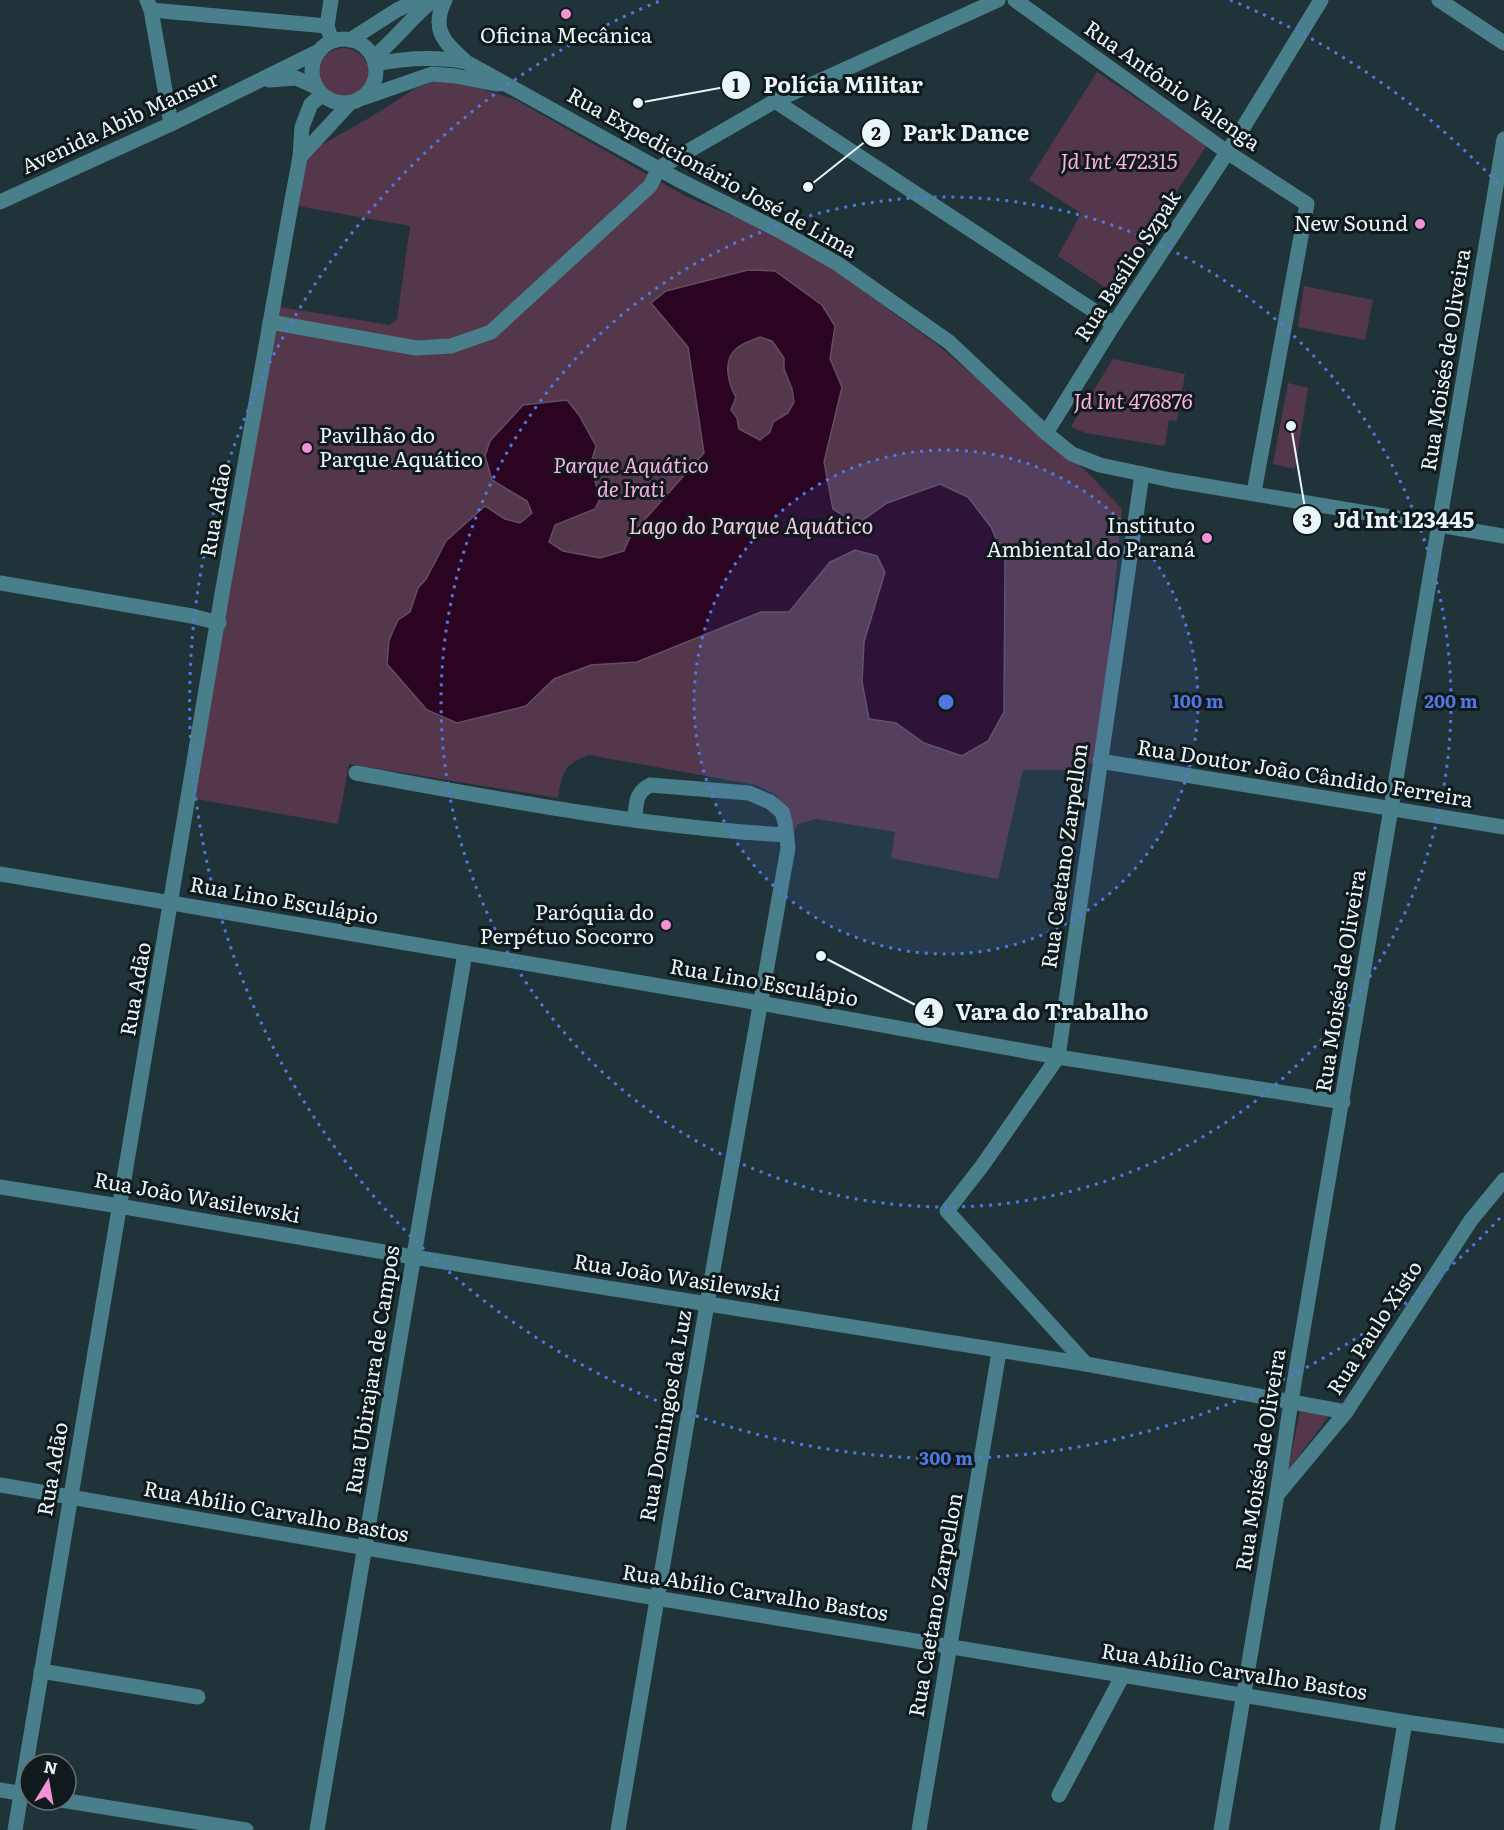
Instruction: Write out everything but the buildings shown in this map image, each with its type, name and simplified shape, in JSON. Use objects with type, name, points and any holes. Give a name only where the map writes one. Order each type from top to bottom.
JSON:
[{"type":"street","points":[[332,0],[329,34],[317,52],[311,69],[312,79],[319,91],[330,100],[340,103],[354,101]]},
{"type":"street","points":[[350,40],[397,10],[419,0]]},
{"type":"street","points":[[374,61],[412,19],[433,0]]},
{"type":"street","points":[[445,0],[440,10],[439,29],[447,46],[466,62]]},
{"type":"street","points":[[270,322],[416,348],[451,346],[491,332],[650,186],[659,168],[775,101],[998,0]]},
{"type":"street","name":"Rua Antônio Valenga","points":[[1015,0],[1227,152],[1307,204],[1254,492]]},
{"type":"street","name":"Rua Basílio Szpak","points":[[1046,433],[1114,324],[1227,152],[1321,0]]},
{"type":"street","points":[[1439,0],[1504,43]]},
{"type":"street","points":[[171,124],[149,5],[329,34],[350,40],[367,49],[374,61],[375,80],[371,88],[354,101],[300,157]]},
{"type":"street","name":"Avenida Abib Mansur","points":[[0,202],[171,124],[317,52]]},
{"type":"street","name":"Rua Expedicionário José de Lima","points":[[374,61],[440,57],[466,62],[689,185],[782,232],[838,264],[949,342],[1046,433],[1072,453],[1100,465],[1504,536]]},
{"type":"street","name":"Rua Expedicionário José de Lima","points":[[354,101],[432,74],[456,76],[516,90]]},
{"type":"street","name":"Avenida Abib Mansur","points":[[257,81],[296,78],[319,91]]},
{"type":"street","name":"Rua Adão","points":[[31,1752],[41,1671],[300,157],[302,126],[310,104],[319,91]]},
{"type":"street","points":[[775,101],[1114,324]]},
{"type":"street","name":"Rua Moisés de Oliveira","points":[[1221,1830],[1504,139]]},
{"type":"street","name":"Rua Caetano Zarpellon","points":[[1086,1364],[947,1211],[982,1166],[1058,1057],[1142,474]]},
{"type":"street","points":[[0,583],[192,616],[219,623]]},
{"type":"street","name":"Rua Doutor João Cândido Ferreira","points":[[1100,761],[1504,827]]},
{"type":"street","points":[[356,773],[556,810],[736,832],[787,835]]},
{"type":"street","name":"Rua Domingos da Luz","points":[[618,1830],[759,1003],[788,848],[782,812],[770,802],[749,793],[650,785],[642,789],[636,797],[635,820]]},
{"type":"street","name":"Rua Lino Esculápio","points":[[0,874],[759,1003],[1058,1057],[1342,1102]]},
{"type":"street","name":"Rua Ubirajara de Campos","points":[[317,1830],[465,953]]},
{"type":"street","name":"Rua Paulo Xisto","points":[[1277,1495],[1346,1412],[1470,1220],[1504,1180]]},
{"type":"street","name":"Rua João Wasilewski","points":[[0,1187],[413,1257],[999,1352],[1086,1364],[1346,1412]]},
{"type":"street","name":"Rua Caetano Zarpellon","points":[[918,1830],[999,1352]]},
{"type":"street","name":"Rua Abílio Carvalho Bastos","points":[[0,1485],[656,1598],[1405,1722],[1504,1736]]},
{"type":"street","points":[[41,1671],[198,1697]]},
{"type":"street","points":[[1059,1795],[1123,1675]]},
{"type":"street","points":[[1387,1830],[1405,1722]]},
{"type":"street","points":[[0,1790],[18,1793]]},
{"type":"street","points":[[78,1803],[246,1830]]},
{"type":"street","name":"Rua Adão","points":[[15,1830],[20,1812]]},
{"type":"green space","points":[[338,48],[348,48],[362,55],[369,74],[362,93],[348,100],[338,100],[328,96],[321,89],[317,79],[317,69],[321,59],[328,52]]},
{"type":"green space","name":"Jd Int 472315","points":[[1097,72],[1207,145],[1112,292],[1058,256],[1081,213],[1029,180]]},
{"type":"green space","name":"Parque Aquático de Irati","points":[[434,81],[466,84],[516,100],[687,197],[769,231],[833,269],[939,346],[1090,475],[1122,509],[1099,761],[1070,770],[1023,770],[998,879],[891,858],[895,832],[816,819],[798,824],[787,843],[786,822],[776,795],[756,785],[589,755],[573,762],[565,770],[558,798],[349,764],[338,824],[190,798],[274,306],[389,325],[397,320],[410,226],[292,205],[300,157],[416,88]]},
{"type":"green space","points":[[1304,286],[1373,300],[1365,340],[1298,327]]},
{"type":"green space","name":"Jd Int 476876","points":[[1113,359],[1185,374],[1177,421],[1169,420],[1165,446],[1086,433],[1071,427]]},
{"type":"green space","points":[[1288,383],[1308,388],[1295,469],[1273,464]]},
{"type":"green space","points":[[1300,1411],[1329,1416],[1288,1470]]},
{"type":"water","name":"Lago do Parque Aquático","points":[[748,270],[775,271],[822,305],[835,326],[830,359],[842,387],[824,462],[833,509],[857,524],[887,503],[940,484],[968,497],[991,527],[1005,559],[1004,712],[988,741],[962,756],[924,743],[896,723],[869,719],[862,682],[864,642],[885,572],[877,556],[855,550],[830,562],[789,612],[761,612],[637,662],[591,665],[554,679],[526,706],[457,723],[427,710],[387,664],[389,640],[398,620],[410,612],[418,588],[426,579],[446,541],[485,506],[505,519],[520,523],[532,513],[527,501],[492,480],[485,456],[490,441],[523,405],[567,400],[579,415],[596,446],[589,470],[600,499],[595,509],[555,525],[549,542],[563,551],[600,558],[624,551],[631,535],[704,453],[688,347],[651,303],[666,291]],"holes":[[[760,337],[772,341],[784,358],[784,369],[792,389],[794,402],[788,413],[773,422],[770,432],[760,440],[739,429],[737,418],[731,410],[736,397],[729,379],[728,365],[732,353],[742,345]]]},
{"type":"place","name":"Oficina Mecânica","points":[[566,14]]},
{"type":"place","name":"Polícia Militar","points":[[638,103]]},
{"type":"place","name":"Park Dance","points":[[808,187]]},
{"type":"place","name":"New Sound","points":[[1420,224]]},
{"type":"place","name":"Jd Int 123445","points":[[1291,426]]},
{"type":"place","name":"Pavilhão do Parque Aquático","points":[[307,448]]},
{"type":"place","name":"Instituto Ambiental do Paraná","points":[[1207,538]]},
{"type":"place","name":"Paróquia do Perpétuo Socorro","points":[[666,925]]},
{"type":"place","name":"Vara do Trabalho","points":[[821,956]]}]
